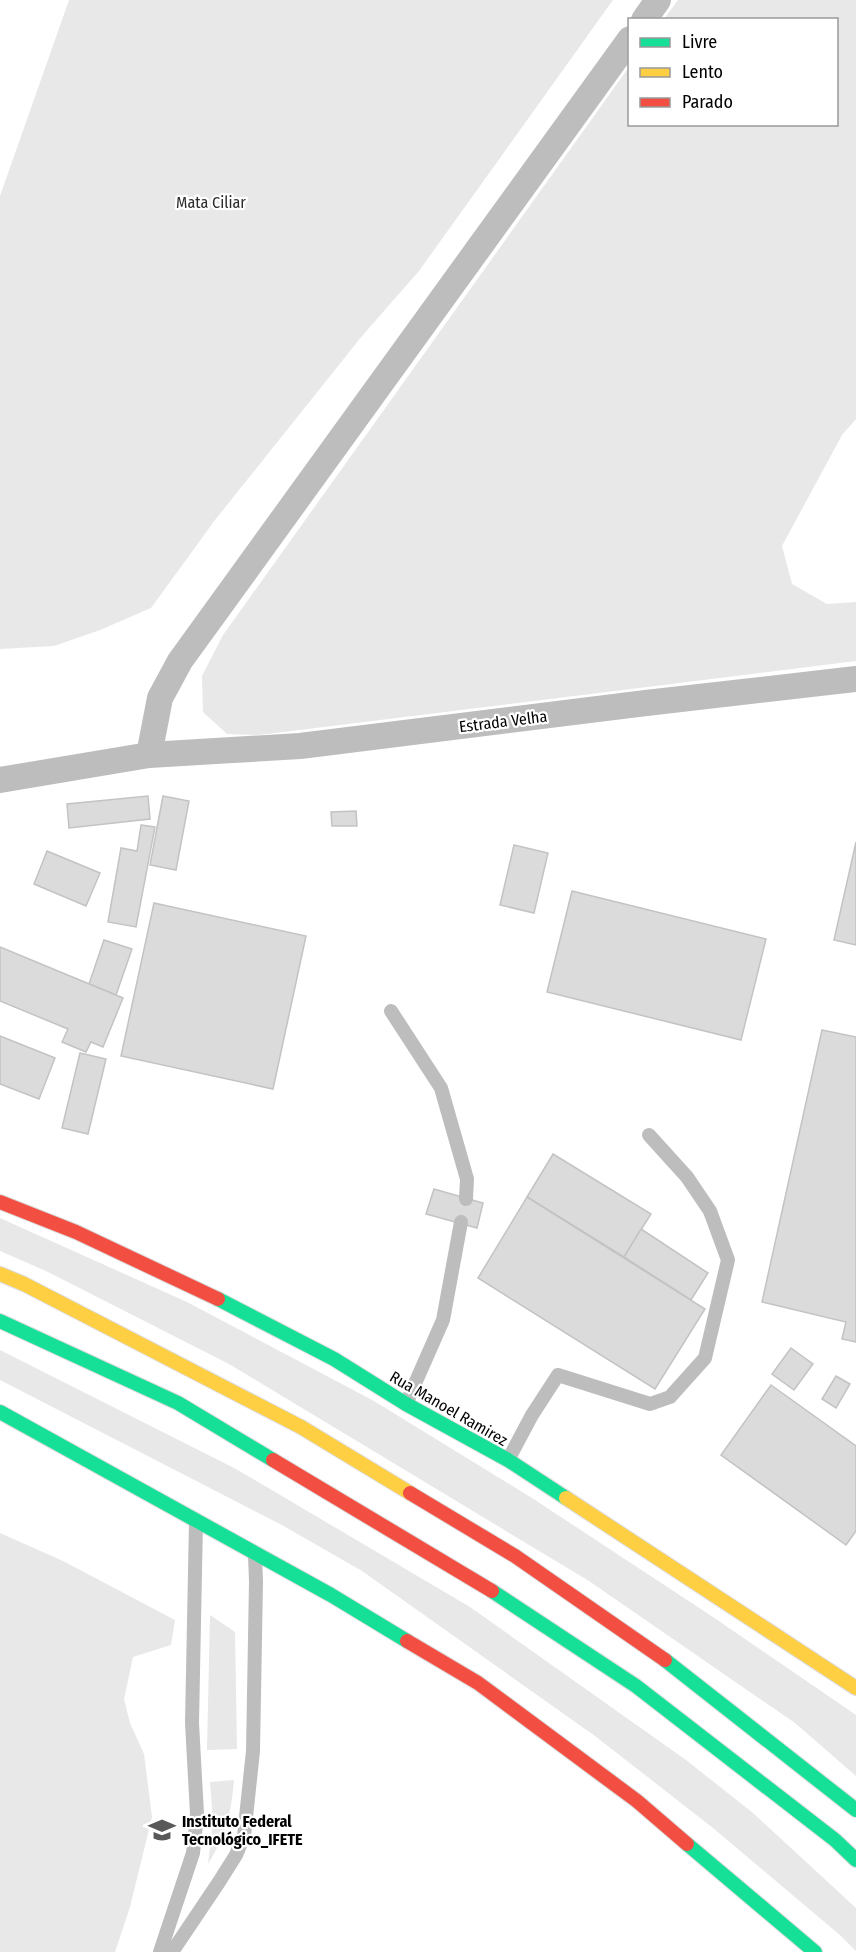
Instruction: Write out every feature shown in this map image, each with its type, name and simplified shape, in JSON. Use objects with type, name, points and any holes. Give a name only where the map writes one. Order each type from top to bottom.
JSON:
[{"type":"main road","name":"Rua Manoel Ramirez","points":[[0,1202],[76,1232],[193,1286],[334,1359],[406,1404],[508,1460],[856,1688]]},
{"type":"main road","points":[[0,1274],[24,1284],[302,1427],[515,1556],[656,1653],[856,1810]]},
{"type":"main road","points":[[0,1321],[178,1403],[489,1589],[636,1686],[835,1840],[856,1860]]},
{"type":"main road","points":[[0,1412],[331,1594],[478,1683],[637,1801],[815,1952]]},
{"type":"street","points":[[645,18],[658,0]]},
{"type":"street","points":[[148,755],[160,698],[180,661],[628,42]]},
{"type":"street","name":"Estrada Velha","points":[[0,780],[148,755],[300,746],[634,704],[856,680]]},
{"type":"lane","points":[[391,1011],[441,1088],[467,1179],[466,1198]]},
{"type":"lane","points":[[508,1460],[532,1415],[558,1375],[650,1404],[670,1397],[705,1358],[728,1260],[710,1211],[687,1177],[649,1135]]},
{"type":"lane","points":[[406,1404],[443,1320],[462,1222]]},
{"type":"lane","points":[[160,1952],[193,1853],[195,1834],[192,1723],[196,1519]]},
{"type":"lane","points":[[172,1952],[225,1873],[244,1836],[253,1751],[255,1552]]},
{"type":"green space","name":"Mata Ciliar","points":[[69,0],[613,0],[419,271],[362,336],[215,520],[151,608],[100,630],[54,646],[0,649],[0,196]]},
{"type":"green space","points":[[678,0],[856,0],[856,419],[842,435],[782,546],[792,584],[827,604],[856,602],[856,661],[259,735],[227,734],[203,712],[202,676],[223,635],[628,68],[628,126],[838,126],[838,18],[665,18]]},
{"type":"green space","points":[[0,1218],[187,1302],[374,1401],[532,1498],[713,1617],[856,1715],[856,1776],[795,1723],[589,1581],[229,1364],[46,1271],[0,1251]]},
{"type":"green space","points":[[0,1350],[236,1469],[470,1607],[686,1760],[753,1813],[856,1908],[856,1951],[713,1828],[595,1736],[362,1571],[280,1524],[0,1380]]},
{"type":"green space","points":[[0,1533],[63,1561],[175,1620],[171,1645],[133,1657],[124,1699],[130,1723],[144,1754],[152,1817],[130,1907],[115,1952],[0,1952]]},
{"type":"green space","points":[[210,1615],[235,1632],[237,1749],[207,1750]]},
{"type":"green space","points":[[234,1780],[227,1824],[208,1864],[213,1821],[210,1782]]},
{"type":"building","points":[[148,796],[150,819],[69,828],[67,804]]},
{"type":"building","points":[[163,796],[189,801],[176,870],[150,865]]},
{"type":"building","points":[[356,811],[357,826],[332,826],[331,812]]},
{"type":"building","points":[[141,825],[155,827],[136,927],[108,922],[121,848],[137,851]]},
{"type":"building","points":[[856,842],[856,945],[834,940]]},
{"type":"building","points":[[514,845],[548,853],[534,913],[500,905]]},
{"type":"building","points":[[47,851],[100,873],[86,906],[34,884]]},
{"type":"building","points":[[572,891],[766,939],[741,1040],[547,992]]},
{"type":"building","points":[[154,903],[306,936],[273,1089],[121,1056]]},
{"type":"building","points":[[104,940],[132,949],[116,995],[89,984]]},
{"type":"building","points":[[0,947],[123,998],[103,1047],[91,1042],[86,1052],[62,1042],[68,1029],[0,1001]]},
{"type":"building","points":[[822,1030],[856,1037],[856,1342],[842,1339],[846,1322],[762,1302]]},
{"type":"building","points":[[0,1036],[55,1058],[39,1099],[0,1084]]},
{"type":"building","points":[[80,1053],[106,1059],[88,1134],[62,1128]]},
{"type":"building","points":[[553,1154],[651,1214],[624,1257],[527,1197]]},
{"type":"building","points":[[434,1189],[483,1203],[477,1228],[426,1214]]},
{"type":"building","points":[[527,1197],[705,1309],[655,1389],[478,1278]]},
{"type":"building","points":[[641,1229],[708,1273],[691,1300],[624,1257]]},
{"type":"building","points":[[791,1348],[813,1364],[794,1390],[772,1374]]},
{"type":"building","points":[[836,1376],[850,1384],[836,1408],[822,1399]]},
{"type":"building","points":[[771,1385],[856,1446],[856,1531],[846,1545],[721,1455]]},
{"type":"traffic: fast","points":[[218,1299],[334,1359],[406,1404],[508,1460],[566,1498]]},
{"type":"traffic: fast","points":[[0,1321],[178,1403],[273,1460]]},
{"type":"traffic: fast","points":[[0,1412],[331,1595],[407,1641]]},
{"type":"traffic: fast","points":[[492,1591],[636,1686],[835,1840],[856,1860]]},
{"type":"traffic: fast","points":[[665,1660],[856,1810]]},
{"type":"traffic: fast","points":[[687,1844],[815,1952]]},
{"type":"traffic: slow","points":[[0,1274],[24,1284],[301,1427],[410,1493]]},
{"type":"traffic: slow","points":[[566,1498],[856,1688]]},
{"type":"traffic: jam","points":[[0,1202],[76,1232],[218,1299]]},
{"type":"traffic: jam","points":[[273,1460],[492,1591]]},
{"type":"traffic: jam","points":[[410,1493],[515,1556],[665,1660]]},
{"type":"traffic: jam","points":[[407,1641],[478,1683],[637,1801],[687,1844]]},
{"type":"place","name":"Instituto Federal Tecnológico_IFETE","points":[[162,1830]]}]
